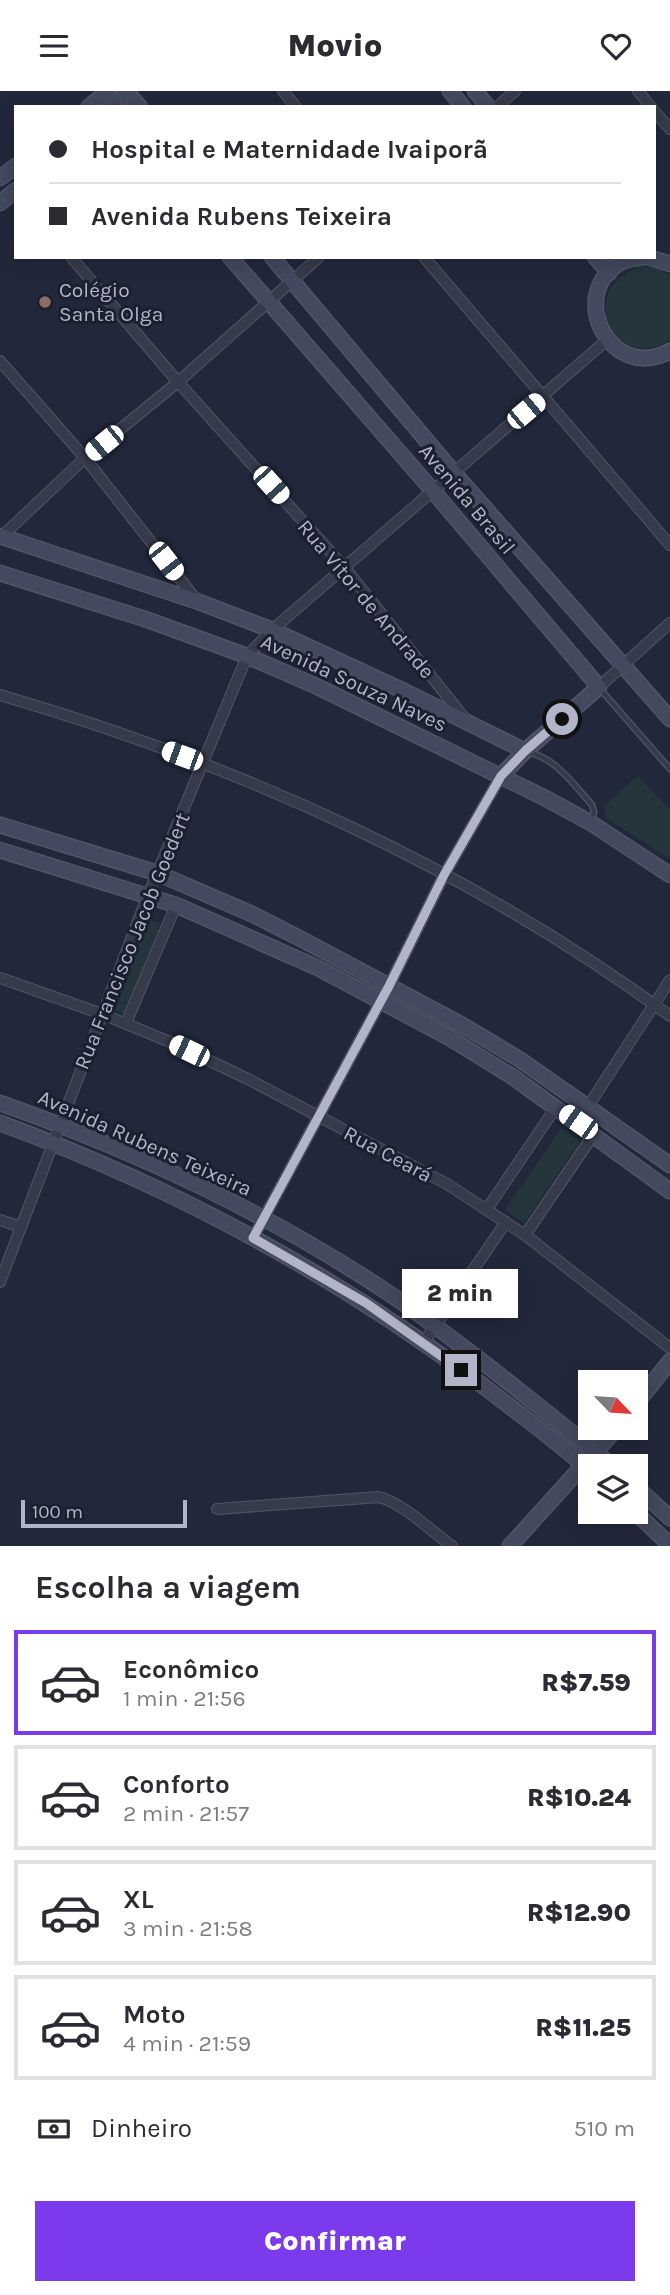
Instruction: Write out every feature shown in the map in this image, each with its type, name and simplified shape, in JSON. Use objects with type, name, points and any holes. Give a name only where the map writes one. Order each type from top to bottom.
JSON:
[{"type":"street","points":[[93,101],[108,91]]},
{"type":"street","points":[[283,91],[294,105]]},
{"type":"street","points":[[450,91],[462,105]]},
{"type":"street","points":[[475,91],[486,105]]},
{"type":"street","points":[[499,105],[515,91]]},
{"type":"street","points":[[638,91],[650,105]]},
{"type":"street","points":[[113,105],[127,92]]},
{"type":"street","points":[[656,113],[670,129]]},
{"type":"street","points":[[2,177],[14,190]]},
{"type":"street","points":[[0,203],[14,192]]},
{"type":"street","name":"Rua Vítor de Andrade","points":[[73,259],[178,382],[345,568],[466,721]]},
{"type":"street","name":"Avenida Brasil","points":[[232,259],[599,687]]},
{"type":"street","name":"Avenida Brasil","points":[[274,259],[454,473],[670,719]]},
{"type":"street","points":[[0,537],[85,458],[178,382],[317,259]]},
{"type":"street","points":[[426,259],[670,545]]},
{"type":"street","points":[[597,259],[609,273]]},
{"type":"street","points":[[653,259],[670,264]]},
{"type":"street","points":[[620,260],[598,292],[596,314],[600,328],[607,340],[619,350],[633,356],[648,358],[670,351]]},
{"type":"street","name":"Rua Francisco Jacob Goedert","points":[[0,1282],[148,895],[247,656],[272,630],[607,340]]},
{"type":"street","points":[[0,361],[85,458],[199,602]]},
{"type":"street","name":"Avenida Souza Naves","points":[[0,537],[199,602],[272,630],[525,751]]},
{"type":"street","name":"Avenida Souza Naves","points":[[0,573],[145,619],[247,656],[316,686],[501,776],[591,824],[670,875]]},
{"type":"street","points":[[253,1238],[389,986],[444,875],[501,776],[525,751],[670,623]]},
{"type":"street","points":[[0,695],[120,733],[315,810],[444,875],[533,924],[670,1016]]},
{"type":"street","points":[[0,825],[157,873],[254,915],[464,1026],[519,1059],[670,1165]]},
{"type":"street","points":[[0,850],[176,905],[241,932],[380,1001],[471,1051],[578,1122],[670,1191]]},
{"type":"street","name":"Rua Francisco Jacob Goedert","points":[[126,1023],[176,905]]},
{"type":"street","name":"Rua Ceará","points":[[0,978],[126,1023],[237,1074],[447,1184],[525,1235],[670,1348]]},
{"type":"street","points":[[578,1122],[670,980]]},
{"type":"street","name":"Avenida Rubens Teixeira","points":[[0,1103],[144,1160],[263,1219],[378,1286],[435,1325],[598,1454]]},
{"type":"street","points":[[488,1209],[556,1107]]},
{"type":"street","name":"Avenida Rubens Teixeira","points":[[0,1123],[54,1143],[164,1191],[366,1303],[424,1342],[578,1462]]},
{"type":"street","points":[[525,1235],[594,1135]]},
{"type":"street","points":[[0,1220],[21,1227]]},
{"type":"street","points":[[424,1342],[506,1222]]},
{"type":"street","points":[[648,1389],[670,1361]]},
{"type":"street","points":[[593,1454],[605,1440]]},
{"type":"street","points":[[510,1546],[578,1476]]},
{"type":"street","points":[[217,1509],[379,1497],[401,1508],[452,1546]]},
{"type":"street","points":[[648,1498],[670,1518]]},
{"type":"street","points":[[648,1524],[670,1545]]},
{"type":"lane","name":"Avenida Brasil","points":[[599,687],[670,769]]},
{"type":"lane","points":[[525,751],[539,754],[558,768],[592,805],[594,812],[591,824]]},
{"type":"shaded area","points":[[638,267],[653,267],[670,275],[670,340],[650,348],[633,346],[619,338],[609,325],[605,310],[608,293],[619,278]]},
{"type":"shaded area","points":[[638,776],[670,809],[670,859],[606,818],[604,806]]},
{"type":"shaded area","points":[[148,919],[161,924],[123,1014],[110,1009]]},
{"type":"shaded area","points":[[561,1128],[580,1141],[524,1223],[505,1210]]},
{"type":"place","name":"Colégio Santa Olga","points":[[45,302]]},
{"type":"route","points":[[461,1370],[366,1303],[253,1238],[389,986],[444,875],[501,776],[515,760],[562,719]]}]
